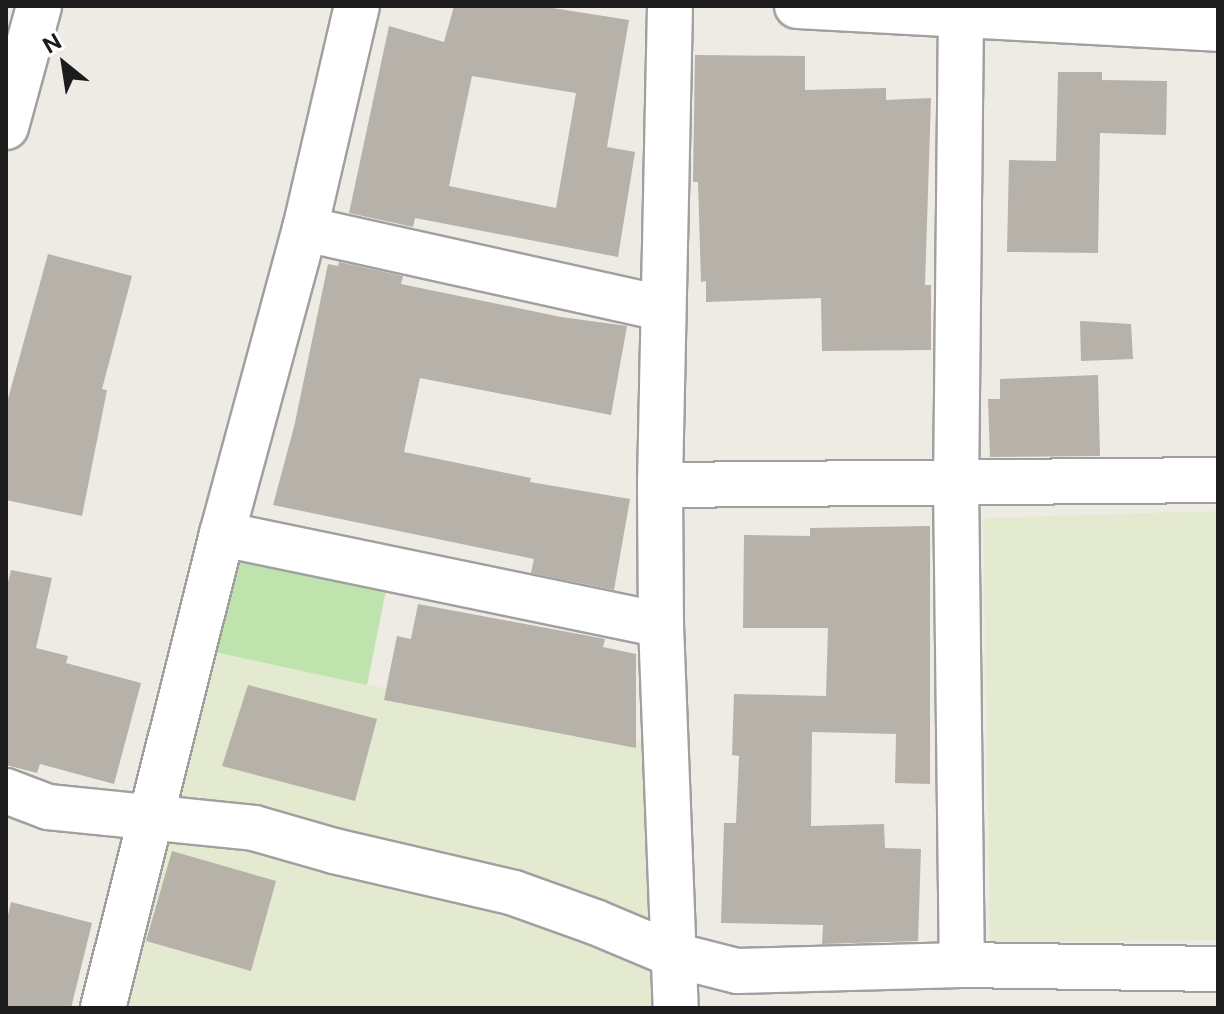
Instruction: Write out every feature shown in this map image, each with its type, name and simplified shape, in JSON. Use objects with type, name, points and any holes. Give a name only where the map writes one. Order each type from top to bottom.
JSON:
[{"type":"street","points":[[6,127],[39,6]]},
{"type":"street","points":[[103,1008],[222,534],[305,229],[357,6]]},
{"type":"street","points":[[670,6],[660,485],[661,625],[676,1008]]},
{"type":"street","points":[[797,6],[1218,29]]},
{"type":"street","points":[[961,13],[956,483],[962,965]]},
{"type":"street","points":[[305,229],[662,308]]},
{"type":"street","points":[[660,485],[1218,480]]},
{"type":"street","points":[[222,534],[661,625]]},
{"type":"street","points":[[6,791],[48,807],[254,828],[334,851],[514,893],[674,955],[737,971],[962,965],[1218,969]]},
{"type":"green space","points":[[1218,511],[1218,940],[990,942],[983,518]]},
{"type":"green space","points":[[243,537],[391,565],[367,685],[210,651]]},
{"type":"green space","points":[[210,651],[643,743],[658,1008],[112,1008]]},
{"type":"building","points":[[454,6],[540,6],[629,20],[607,147],[635,152],[618,257],[415,218],[413,227],[349,213],[389,26],[444,42]],"holes":[[[472,76],[576,93],[556,208],[449,186]]]},
{"type":"building","points":[[695,55],[805,56],[805,90],[886,88],[886,100],[931,98],[925,285],[931,285],[931,350],[822,351],[821,298],[706,302],[706,281],[701,282],[698,182],[693,182]]},
{"type":"building","points":[[1058,72],[1102,72],[1102,80],[1167,81],[1166,135],[1100,133],[1098,253],[1007,252],[1009,160],[1056,161]]},
{"type":"building","points":[[48,254],[132,276],[102,389],[107,390],[82,516],[6,500],[6,406]]},
{"type":"building","points":[[339,262],[403,276],[401,284],[561,317],[627,326],[611,415],[420,378],[404,452],[531,478],[530,482],[630,499],[614,590],[531,573],[534,559],[273,505],[294,427],[328,264],[338,266]]},
{"type":"building","points":[[1080,321],[1131,324],[1133,359],[1081,361]]},
{"type":"building","points":[[1098,375],[1100,456],[990,457],[988,399],[1000,399],[1000,379]]},
{"type":"building","points":[[930,526],[930,784],[895,783],[896,734],[812,732],[811,826],[884,824],[885,848],[921,849],[918,941],[822,944],[823,925],[721,923],[724,823],[736,823],[739,756],[732,755],[734,694],[826,696],[828,628],[743,628],[744,535],[810,536],[810,528]]},
{"type":"building","points":[[11,570],[52,578],[36,648],[68,656],[66,663],[141,683],[114,784],[40,764],[37,773],[6,765],[6,590]]},
{"type":"building","points":[[418,604],[605,639],[603,647],[636,654],[636,748],[384,700],[397,636],[411,639]]},
{"type":"building","points":[[248,685],[377,719],[355,801],[222,766]]},
{"type":"building","points":[[172,851],[276,881],[251,971],[146,941]]},
{"type":"building","points":[[11,902],[92,923],[71,1008],[6,1008],[6,924]]}]
